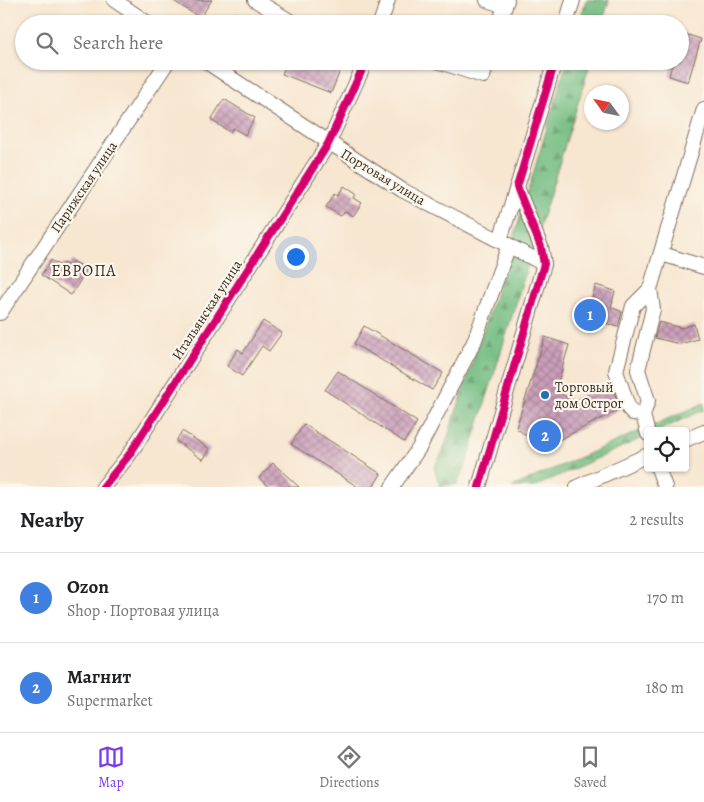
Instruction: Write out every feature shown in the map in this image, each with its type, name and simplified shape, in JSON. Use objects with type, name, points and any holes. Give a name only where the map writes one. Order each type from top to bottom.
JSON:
[{"type":"street","points":[[114,0],[136,15]]},
{"type":"street","points":[[383,15],[388,0]]},
{"type":"street","points":[[487,0],[506,3],[502,15]]},
{"type":"street","points":[[569,15],[574,0]]},
{"type":"street","points":[[262,2],[282,15]]},
{"type":"street","name":"Парижская улица","points":[[0,313],[162,70]]},
{"type":"street","name":"Портовая улица","points":[[218,70],[328,144],[402,190],[544,264]]},
{"type":"street","name":"Итальянская улица","points":[[103,487],[129,455],[328,144],[362,70]]},
{"type":"street","points":[[465,70],[483,76],[485,70]]},
{"type":"street","points":[[392,487],[419,448],[470,350],[504,243],[517,187],[552,70]]},
{"type":"street","points":[[643,415],[633,413],[629,408],[616,371],[633,306],[650,289],[662,254],[704,109]]},
{"type":"street","points":[[479,487],[544,264],[541,247],[517,187]]},
{"type":"street","points":[[662,254],[704,267]]},
{"type":"street","points":[[646,427],[643,415],[648,401],[638,370],[653,309],[650,289]]},
{"type":"street","points":[[689,438],[704,432]]},
{"type":"street","points":[[577,487],[644,457]]},
{"type":"street","points":[[659,472],[665,487]]},
{"type":"green space","points":[[586,0],[609,0],[605,15],[582,15]]},
{"type":"green space","points":[[564,70],[588,70],[465,468],[457,484],[440,486],[434,468],[443,451],[509,254]]},
{"type":"green space","points":[[704,403],[704,410],[666,427],[649,427]]},
{"type":"green space","points":[[644,429],[644,437],[534,487],[512,487]]},
{"type":"building","points":[[172,0],[212,0],[202,15],[195,15]]},
{"type":"building","points":[[689,35],[701,39],[688,82],[669,76],[671,70],[689,70]]},
{"type":"building","points":[[284,70],[340,71],[331,93],[282,74]]},
{"type":"building","points":[[224,99],[255,118],[245,135],[233,128],[230,132],[211,120]]},
{"type":"building","points":[[344,186],[356,194],[354,198],[362,203],[353,216],[345,211],[341,216],[326,207],[335,193],[338,195]]},
{"type":"building","points":[[51,260],[62,267],[64,263],[69,266],[73,261],[87,270],[71,295],[41,275]]},
{"type":"building","points":[[596,285],[615,291],[611,307],[622,312],[618,327],[586,317]]},
{"type":"building","points":[[263,321],[282,333],[269,351],[262,346],[242,376],[227,366],[238,349],[243,353]]},
{"type":"building","points":[[659,322],[682,328],[694,324],[698,339],[680,344],[655,338]]},
{"type":"building","points":[[364,326],[443,373],[432,390],[354,344]]},
{"type":"building","name":"Торговый дом Острог","points":[[545,337],[569,345],[556,389],[572,402],[611,383],[620,409],[543,448],[516,428]]},
{"type":"building","points":[[338,371],[417,422],[404,442],[325,390]]},
{"type":"building","points":[[304,424],[381,474],[373,487],[358,487],[291,444]]},
{"type":"building","points":[[182,431],[210,449],[203,460],[176,441]]},
{"type":"building","points":[[273,463],[299,487],[269,487],[259,478]]},
{"type":"cycle path","points":[[103,487],[129,455],[328,144],[362,70]]},
{"type":"cycle path","points":[[479,487],[544,264],[541,247],[517,187],[552,70]]},
{"type":"place","name":"Ozon","points":[[590,315]]},
{"type":"place","name":"Торговый дом Острог","points":[[545,395]]},
{"type":"place","name":"Магнит","points":[[545,436]]},
{"type":"district","name":"ЕВРОПА","points":[[84,271]]}]
